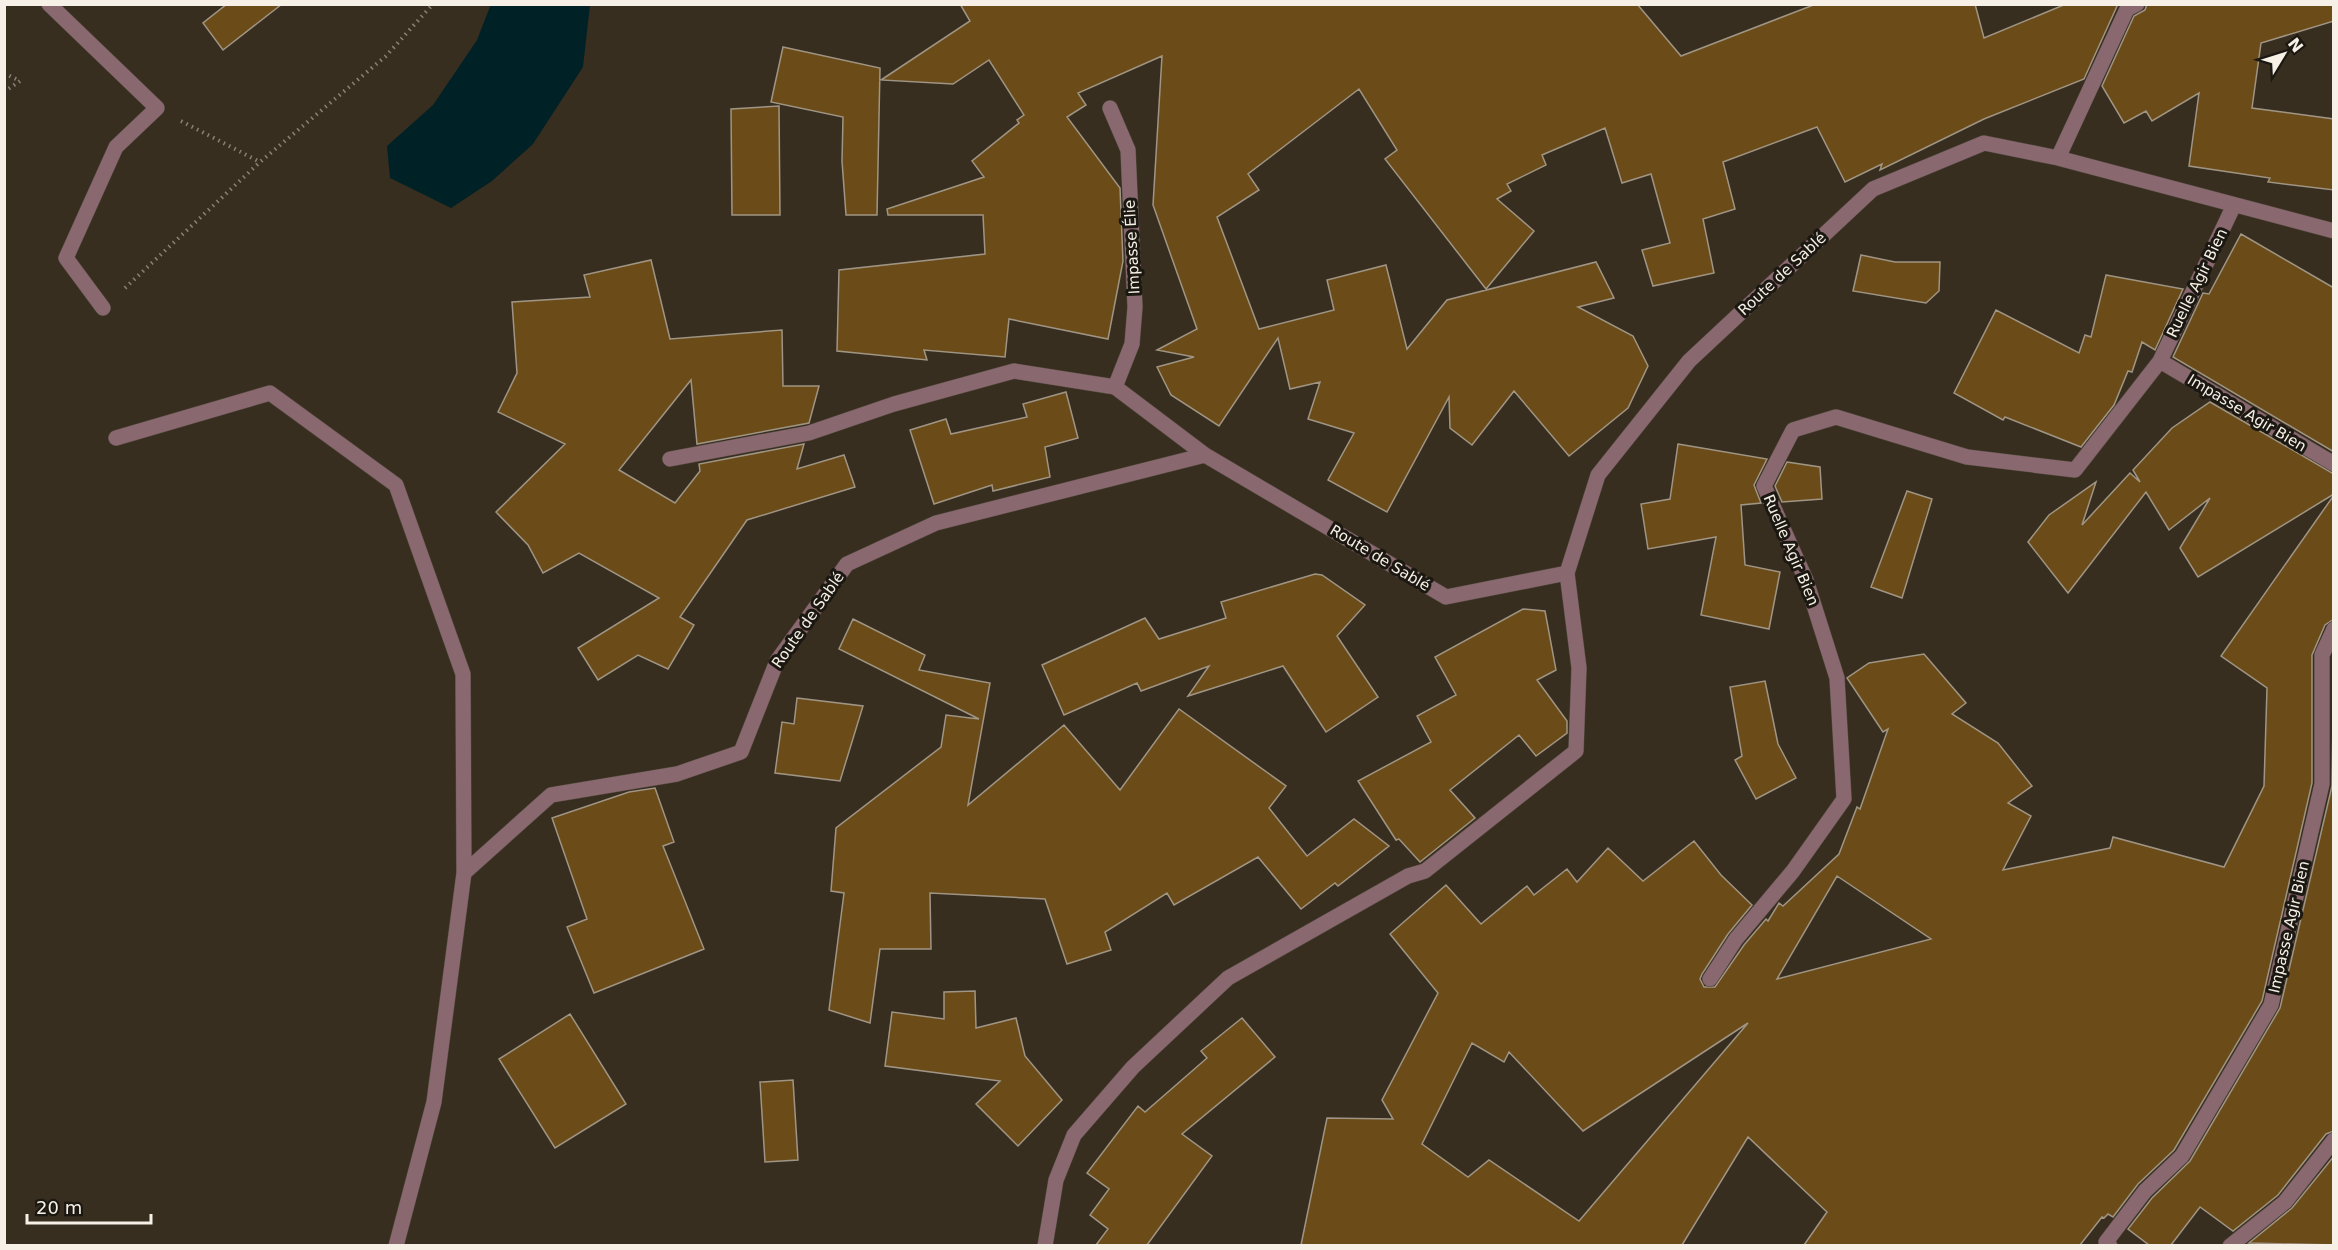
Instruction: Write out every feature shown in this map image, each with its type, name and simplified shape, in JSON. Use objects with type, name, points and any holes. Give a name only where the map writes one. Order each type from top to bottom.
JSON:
[{"type":"street","points":[[50,4],[157,108],[116,147],[66,258],[103,308]]},
{"type":"street","points":[[2058,158],[2127,9],[2137,4]]},
{"type":"street","name":"Impasse Élie","points":[[1110,108],[1128,150],[1135,307],[1132,344],[1115,387]]},
{"type":"street","name":"Route de Sablé","points":[[464,873],[551,795],[677,774],[741,752],[777,661],[847,564],[936,523],[1205,455],[1446,597],[1567,573],[1598,475],[1689,362],[1873,189],[1984,143],[2058,158],[2334,231]]},
{"type":"street","name":"Ruelle Agir Bien","points":[[1710,979],[1736,939],[1793,871],[1844,799],[1837,678],[1806,579],[1764,486],[1793,430],[1836,417],[1967,457],[2075,470],[2160,361],[2234,205]]},
{"type":"street","name":"Impasse Agir Bien","points":[[2160,361],[2334,464]]},
{"type":"street","points":[[670,459],[808,433],[894,404],[1014,371],[1115,387],[1205,455]]},
{"type":"street","points":[[116,438],[270,393],[396,484],[463,674],[464,873],[434,1102],[396,1245]]},
{"type":"street","points":[[1045,1245],[1056,1180],[1074,1135],[1133,1067],[1228,978],[1408,876],[1425,871],[1576,751],[1579,668],[1567,573]]},
{"type":"street","name":"Impasse Agir Bien","points":[[2110,1245],[2106,1242],[2145,1191],[2182,1156],[2271,1005],[2322,784],[2322,656],[2334,629]]},
{"type":"street","points":[[2230,1245],[2285,1202],[2334,1140]]},
{"type":"path","points":[[103,308],[260,162],[386,56],[433,4]]},
{"type":"path","points":[[4,73],[20,81],[4,92]]},
{"type":"path","points":[[157,108],[260,162]]},
{"type":"water","points":[[491,4],[590,5],[583,67],[533,144],[492,181],[451,208],[390,178],[387,146],[433,105],[477,40]]},
{"type":"building","points":[[227,4],[282,4],[223,50],[203,23]]},
{"type":"building","points":[[960,4],[1637,4],[1681,56],[1816,4],[1975,4],[1984,38],[2066,4],[2118,4],[2084,79],[1984,119],[1880,170],[1882,164],[1845,182],[1817,127],[1723,162],[1735,209],[1703,219],[1714,273],[1653,286],[1642,250],[1670,243],[1651,174],[1622,183],[1605,128],[1542,155],[1546,165],[1507,184],[1511,191],[1497,199],[1534,231],[1486,289],[1385,159],[1397,150],[1359,89],[1248,174],[1259,190],[1217,217],[1259,329],[1334,310],[1327,280],[1386,265],[1407,349],[1447,300],[1596,262],[1614,298],[1578,307],[1633,336],[1648,366],[1628,408],[1569,456],[1514,391],[1472,445],[1450,428],[1449,397],[1387,512],[1328,480],[1354,433],[1308,419],[1320,382],[1290,389],[1278,338],[1219,426],[1171,395],[1157,367],[1194,357],[1157,350],[1197,329],[1153,205],[1162,56],[1078,93],[1086,105],[1067,117],[1120,188],[1123,261],[1108,339],[1009,319],[1005,357],[924,350],[927,360],[837,351],[839,270],[985,254],[983,215],[888,215],[887,209],[984,177],[972,161],[1019,123],[1017,120],[1024,115],[989,60],[953,84],[881,80],[970,21]]},
{"type":"building","points":[[2147,4],[2334,4],[2334,21],[2261,43],[2252,108],[2334,119],[2334,190],[2268,182],[2270,178],[2189,166],[2199,93],[2152,121],[2146,111],[2124,123],[2102,86],[2134,16],[2145,10]]},
{"type":"building","points":[[783,47],[880,68],[877,215],[846,215],[842,161],[843,117],[771,102]]},
{"type":"building","points":[[779,106],[780,215],[732,215],[731,109]]},
{"type":"building","points":[[2241,234],[2334,288],[2334,452],[2173,357],[2203,293],[2209,294]]},
{"type":"building","points":[[1861,255],[1895,262],[1940,262],[1939,291],[1926,303],[1853,291]]},
{"type":"building","points":[[651,260],[670,339],[782,330],[783,386],[819,386],[809,423],[697,444],[691,380],[619,470],[675,503],[700,471],[699,464],[804,444],[797,469],[844,455],[855,487],[747,520],[680,617],[694,625],[668,669],[638,655],[598,680],[578,648],[659,598],[579,553],[543,573],[528,545],[496,512],[565,444],[498,412],[517,373],[512,302],[590,297],[584,275]]},
{"type":"building","points":[[2106,275],[2183,289],[2155,350],[2142,342],[2132,372],[2128,371],[2114,405],[2081,447],[2005,417],[2003,420],[1954,393],[1996,310],[2079,353],[2085,335],[2091,337]]},
{"type":"building","points":[[1066,392],[1078,438],[1045,447],[1050,477],[993,491],[992,485],[934,504],[910,430],[946,419],[951,434],[1027,417],[1023,404]]},
{"type":"building","points":[[2210,402],[2334,474],[2334,494],[2198,577],[2180,548],[2210,498],[2169,530],[2146,492],[2068,593],[2028,542],[2049,515],[2096,482],[2082,525],[2130,473],[2140,482],[2133,470],[2172,428]]},
{"type":"building","points":[[1678,444],[1767,459],[1754,485],[1761,503],[1741,505],[1745,565],[1780,572],[1769,629],[1701,615],[1716,537],[1648,549],[1641,504],[1670,499]]},
{"type":"building","points":[[1787,462],[1820,467],[1822,499],[1782,502],[1775,486]]},
{"type":"building","points":[[1907,491],[1932,499],[1902,598],[1871,587]]},
{"type":"building","points":[[2334,495],[2334,619],[2325,625],[2312,655],[2312,783],[2262,1001],[2174,1150],[2138,1184],[2113,1217],[2108,1214],[2102,1217],[2080,1245],[1804,1245],[1827,1212],[1748,1137],[1682,1245],[1301,1245],[1327,1118],[1393,1119],[1382,1100],[1438,993],[1390,934],[1446,885],[1481,924],[1527,886],[1534,895],[1567,869],[1577,882],[1608,848],[1643,881],[1694,841],[1721,875],[1752,905],[1728,934],[1702,974],[1700,979],[1704,987],[1715,987],[1744,945],[1766,919],[1768,921],[1779,903],[1783,906],[1839,854],[1857,807],[1860,809],[1888,729],[1883,732],[1847,678],[1869,663],[1924,654],[1966,703],[1952,714],[1998,743],[2032,786],[2008,803],[2031,816],[2003,870],[2110,848],[2113,837],[2224,867],[2264,786],[2267,688],[2221,656]],"holes":[[[1837,876],[1931,939],[1777,979]],[[1748,1023],[1579,1221],[1489,1160],[1468,1177],[1422,1144],[1472,1043],[1504,1062],[1509,1052],[1583,1131]]]},
{"type":"building","points":[[1315,574],[1322,575],[1365,605],[1337,636],[1378,697],[1326,732],[1283,666],[1188,696],[1209,666],[1141,691],[1137,683],[1064,715],[1042,665],[1145,618],[1159,639],[1226,618],[1221,602]]},
{"type":"building","points":[[1523,609],[1545,611],[1556,670],[1537,680],[1567,721],[1567,733],[1536,756],[1519,735],[1450,790],[1475,818],[1420,862],[1399,839],[1396,840],[1358,781],[1431,742],[1417,716],[1456,695],[1435,657]]},
{"type":"building","points":[[853,619],[925,655],[919,670],[990,683],[968,805],[1064,725],[1120,790],[1179,709],[1286,786],[1269,808],[1307,856],[1354,819],[1389,846],[1338,886],[1335,883],[1301,909],[1258,857],[1174,905],[1167,893],[1105,932],[1111,950],[1067,964],[1045,899],[930,893],[931,949],[880,949],[870,1023],[829,1010],[844,893],[831,891],[836,828],[941,747],[946,715],[979,719],[839,649]]},
{"type":"building","points":[[2334,653],[2334,1131],[2326,1134],[2278,1195],[2233,1231],[2200,1207],[2171,1245],[2149,1245],[2128,1229],[2152,1198],[2190,1161],[2280,1008],[2332,786]]},
{"type":"building","points":[[1765,681],[1778,744],[1796,778],[1756,799],[1735,760],[1742,756],[1730,687]]},
{"type":"building","points":[[797,698],[863,706],[840,781],[775,773],[782,722],[794,724]]},
{"type":"building","points":[[655,788],[674,842],[663,846],[704,949],[594,993],[567,927],[587,919],[552,818],[629,792]]},
{"type":"building","points":[[975,991],[976,1028],[1016,1018],[1025,1056],[1062,1100],[1018,1146],[976,1104],[1000,1081],[885,1066],[892,1012],[944,1019],[944,992]]},
{"type":"building","points":[[570,1014],[626,1104],[555,1148],[499,1059]]},
{"type":"building","points":[[1242,1018],[1275,1057],[1182,1134],[1212,1156],[1147,1245],[1096,1245],[1108,1229],[1090,1215],[1109,1189],[1087,1173],[1138,1106],[1145,1112],[1207,1058],[1201,1051]]},
{"type":"building","points":[[793,1080],[798,1160],[765,1162],[760,1082]]},
{"type":"building","points":[[2334,1156],[2334,1245],[2249,1243],[2292,1208]]}]
